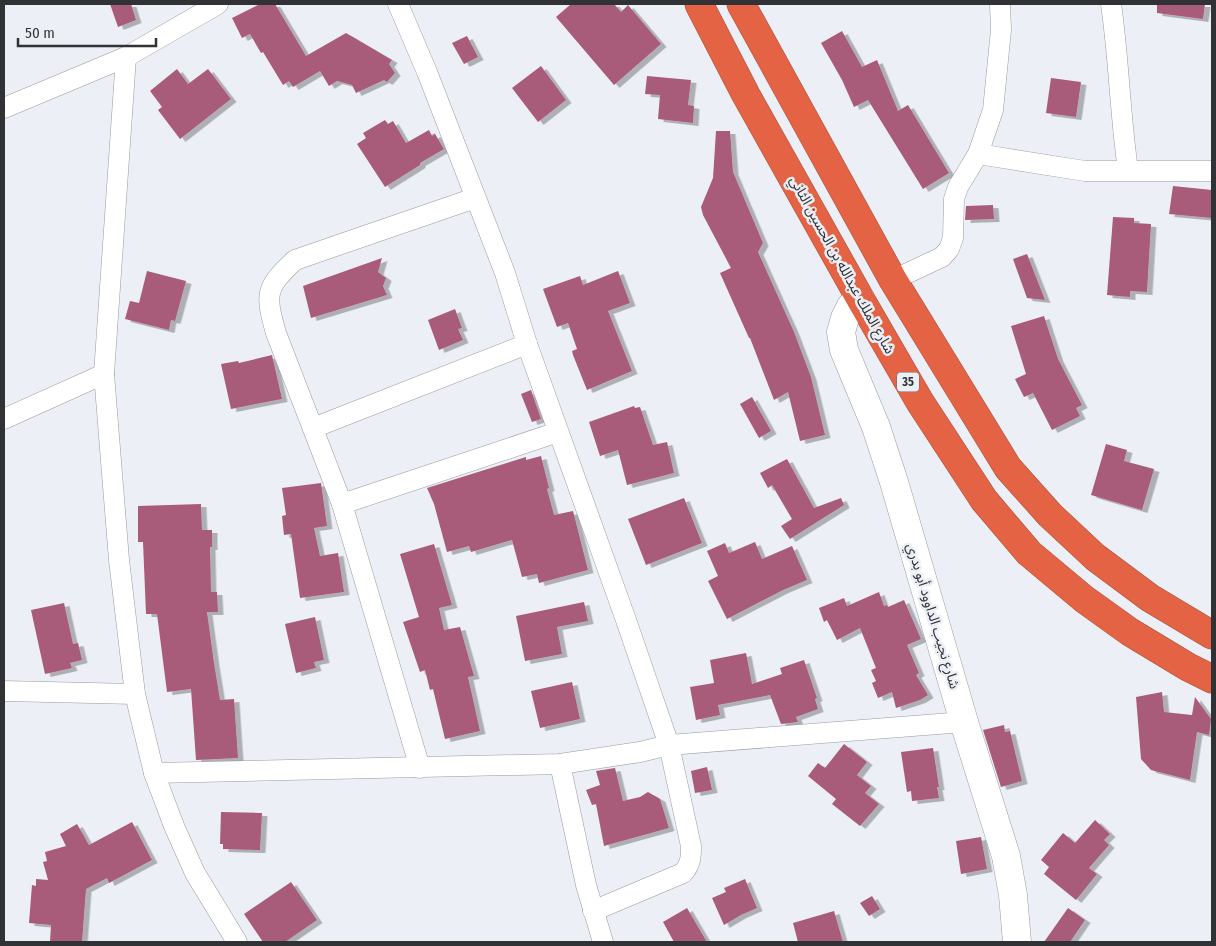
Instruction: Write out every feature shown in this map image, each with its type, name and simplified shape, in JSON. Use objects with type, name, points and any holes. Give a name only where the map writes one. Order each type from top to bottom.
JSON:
[{"type":"highway","name":"شارع الملك عبدالله بن الحسين الثاني","points":[[699,4],[746,95],[861,300],[920,402],[984,500],[1029,553],[1084,599],[1130,632],[1188,667],[1212,678]]},
{"type":"highway","points":[[740,4],[892,280],[1008,468],[1044,508],[1095,557],[1150,598],[1212,635]]},
{"type":"street","points":[[4,108],[126,57],[218,4]]},
{"type":"street","points":[[398,4],[505,273],[527,344],[623,610],[669,745],[691,846],[689,866],[683,873],[593,911]]},
{"type":"street","points":[[757,4],[759,17],[758,34]]},
{"type":"street","points":[[892,280],[942,257],[949,249],[953,238],[954,199],[958,187],[978,154],[993,110],[1002,30],[1000,4]]},
{"type":"street","points":[[1111,4],[1117,43],[1128,170]]},
{"type":"street","points":[[126,57],[104,374],[119,560],[134,694],[154,774],[174,826],[195,873],[237,942]]},
{"type":"street","points":[[978,154],[1085,171],[1212,171]]},
{"type":"street","points":[[420,768],[342,504],[276,333],[270,312],[269,295],[276,278],[295,260],[475,198]]},
{"type":"street","name":"شارع نجيب الداوود أبو بدري","points":[[861,300],[851,306],[845,318],[841,332],[844,350],[876,427],[894,482],[964,722],[1006,856],[1013,895],[1017,942]]},
{"type":"street","points":[[313,428],[527,344]]},
{"type":"street","points":[[4,419],[104,374]]},
{"type":"street","points":[[342,504],[558,432]]},
{"type":"street","points":[[4,692],[134,694]]},
{"type":"street","points":[[154,774],[560,764],[640,752],[669,745],[964,722]]},
{"type":"street","points":[[560,764],[586,885],[603,942]]},
{"type":"building","points":[[110,4],[131,4],[136,20],[118,27]]},
{"type":"building","points":[[260,4],[275,4],[306,56],[346,33],[392,60],[389,64],[395,73],[387,82],[384,80],[356,93],[352,85],[337,81],[329,86],[320,71],[293,87],[289,81],[283,85],[250,34],[242,38],[232,18]]},
{"type":"building","points":[[571,4],[614,4],[621,12],[628,5],[661,44],[614,85],[556,17]]},
{"type":"building","points":[[1157,4],[1205,4],[1203,19],[1157,13]]},
{"type":"building","points":[[842,31],[862,67],[877,60],[898,111],[908,105],[949,173],[923,189],[868,100],[854,107],[842,80],[821,43]]},
{"type":"building","points":[[467,36],[478,57],[464,64],[452,43]]},
{"type":"building","points":[[541,66],[566,100],[538,122],[512,88]]},
{"type":"building","points":[[177,69],[188,84],[208,69],[231,99],[180,139],[158,110],[162,107],[150,91]]},
{"type":"building","points":[[647,76],[691,80],[688,105],[694,106],[693,123],[658,119],[660,95],[645,94]]},
{"type":"building","points":[[1051,78],[1081,82],[1076,117],[1046,113]]},
{"type":"building","points":[[385,120],[388,124],[393,121],[406,143],[429,130],[432,136],[435,134],[444,149],[385,187],[357,144],[366,138],[363,133]]},
{"type":"building","points":[[716,131],[730,131],[733,172],[763,243],[758,252],[794,332],[811,377],[825,435],[800,441],[788,392],[774,400],[750,338],[720,273],[731,268],[703,215],[701,207],[713,178]]},
{"type":"building","points":[[1173,186],[1212,190],[1212,218],[1169,214]]},
{"type":"building","points":[[993,205],[994,219],[965,220],[966,206]]},
{"type":"building","points":[[1113,217],[1134,218],[1134,223],[1151,224],[1147,292],[1130,291],[1130,297],[1107,295]]},
{"type":"building","points":[[1027,254],[1045,300],[1027,298],[1013,259]]},
{"type":"building","points":[[382,258],[378,272],[386,278],[383,286],[387,295],[311,318],[303,286]]},
{"type":"building","points":[[147,271],[186,281],[175,321],[171,320],[169,330],[125,319],[130,301],[139,303]]},
{"type":"building","points":[[618,271],[630,303],[608,311],[632,371],[587,390],[573,355],[572,351],[577,349],[568,323],[557,327],[543,289],[580,276],[583,285]]},
{"type":"building","points":[[455,309],[462,328],[458,329],[463,340],[439,350],[428,320]]},
{"type":"building","points":[[1044,316],[1058,359],[1082,405],[1076,408],[1080,416],[1052,430],[1033,393],[1024,397],[1015,379],[1026,374],[1011,326]]},
{"type":"building","points":[[272,355],[282,399],[231,409],[221,364],[238,361],[239,363]]},
{"type":"building","points":[[531,390],[541,419],[532,422],[521,394]]},
{"type":"building","points":[[752,397],[771,431],[759,438],[740,404]]},
{"type":"building","points":[[634,406],[635,408],[640,407],[653,445],[667,442],[674,473],[627,485],[618,450],[600,456],[589,422]]},
{"type":"building","points":[[1106,444],[1127,450],[1124,461],[1154,469],[1142,510],[1091,495]]},
{"type":"building","points":[[541,456],[554,515],[573,511],[588,570],[539,583],[537,574],[522,577],[512,540],[471,552],[469,546],[447,552],[434,504],[427,488],[526,457],[526,460]]},
{"type":"building","points":[[787,459],[814,508],[841,498],[844,505],[790,539],[781,526],[792,519],[772,485],[768,488],[760,473]]},
{"type":"building","points":[[321,483],[327,526],[314,528],[320,556],[338,553],[344,592],[300,598],[291,534],[284,535],[282,516],[286,515],[282,488]]},
{"type":"building","points":[[684,498],[702,543],[646,565],[628,519]]},
{"type":"building","points":[[201,504],[202,530],[212,530],[212,547],[210,547],[211,592],[217,592],[218,612],[207,612],[214,663],[220,700],[234,699],[238,758],[196,760],[191,689],[167,692],[157,614],[146,614],[143,542],[138,542],[138,506]]},
{"type":"building","points":[[755,542],[762,559],[792,546],[807,580],[783,590],[727,619],[708,581],[718,576],[707,551],[725,543],[729,553]]},
{"type":"building","points":[[434,544],[452,605],[439,608],[444,630],[460,627],[474,676],[468,677],[480,731],[445,739],[433,689],[430,690],[425,670],[420,672],[403,622],[419,617],[400,554]]},
{"type":"building","points":[[879,592],[884,606],[887,605],[888,607],[904,600],[921,639],[907,645],[919,673],[916,675],[928,695],[920,700],[896,708],[892,692],[878,698],[872,683],[876,681],[871,670],[876,668],[860,628],[837,640],[827,620],[824,622],[819,608],[844,598],[847,606]]},
{"type":"building","points":[[584,602],[588,621],[557,627],[562,654],[525,661],[516,616]]},
{"type":"building","points":[[64,603],[73,644],[78,643],[82,660],[70,663],[72,668],[45,674],[31,610]]},
{"type":"building","points":[[315,617],[324,660],[314,662],[316,668],[296,673],[285,624]]},
{"type":"building","points":[[746,653],[752,684],[782,674],[780,668],[804,660],[817,698],[815,699],[818,709],[796,717],[798,722],[781,724],[770,695],[718,705],[720,715],[696,720],[690,687],[714,683],[710,660]]},
{"type":"building","points":[[572,682],[580,719],[540,728],[531,691]]},
{"type":"building","points":[[1162,692],[1164,712],[1192,715],[1195,697],[1211,719],[1209,735],[1197,732],[1190,780],[1151,770],[1141,759],[1136,697]]},
{"type":"building","points":[[1004,725],[1005,732],[1010,731],[1022,781],[1001,787],[983,730]]},
{"type":"building","points":[[844,744],[867,762],[857,775],[871,786],[865,793],[879,804],[860,826],[832,804],[836,799],[808,776],[818,763],[825,768]]},
{"type":"building","points":[[933,748],[939,798],[912,801],[911,791],[907,792],[901,752]]},
{"type":"building","points":[[707,767],[712,790],[695,793],[691,771]]},
{"type":"building","points":[[615,768],[623,801],[640,797],[648,792],[660,799],[669,828],[604,846],[596,804],[592,805],[586,790],[600,785],[596,771]]},
{"type":"building","points":[[221,812],[262,813],[260,850],[223,849],[223,844],[220,844]]},
{"type":"building","points":[[1095,820],[1110,834],[1104,840],[1109,845],[1089,868],[1097,874],[1076,900],[1044,874],[1049,867],[1041,860],[1063,833],[1075,843]]},
{"type":"building","points":[[132,822],[152,860],[109,883],[107,878],[86,889],[82,942],[50,942],[51,925],[29,923],[32,885],[36,886],[36,879],[48,880],[43,862],[47,861],[45,852],[66,846],[60,834],[77,824],[89,845]]},
{"type":"building","points":[[981,837],[987,869],[961,874],[956,841]]},
{"type":"building","points":[[745,879],[757,908],[724,925],[712,898],[726,892],[724,888]]},
{"type":"building","points":[[291,882],[317,920],[285,942],[263,942],[244,914]]},
{"type":"building","points":[[872,896],[880,909],[869,916],[860,903]]},
{"type":"building","points":[[687,908],[707,942],[674,942],[663,922]]},
{"type":"building","points":[[1068,908],[1085,920],[1070,942],[1044,942]]},
{"type":"building","points":[[834,911],[843,942],[798,942],[793,923]]}]
